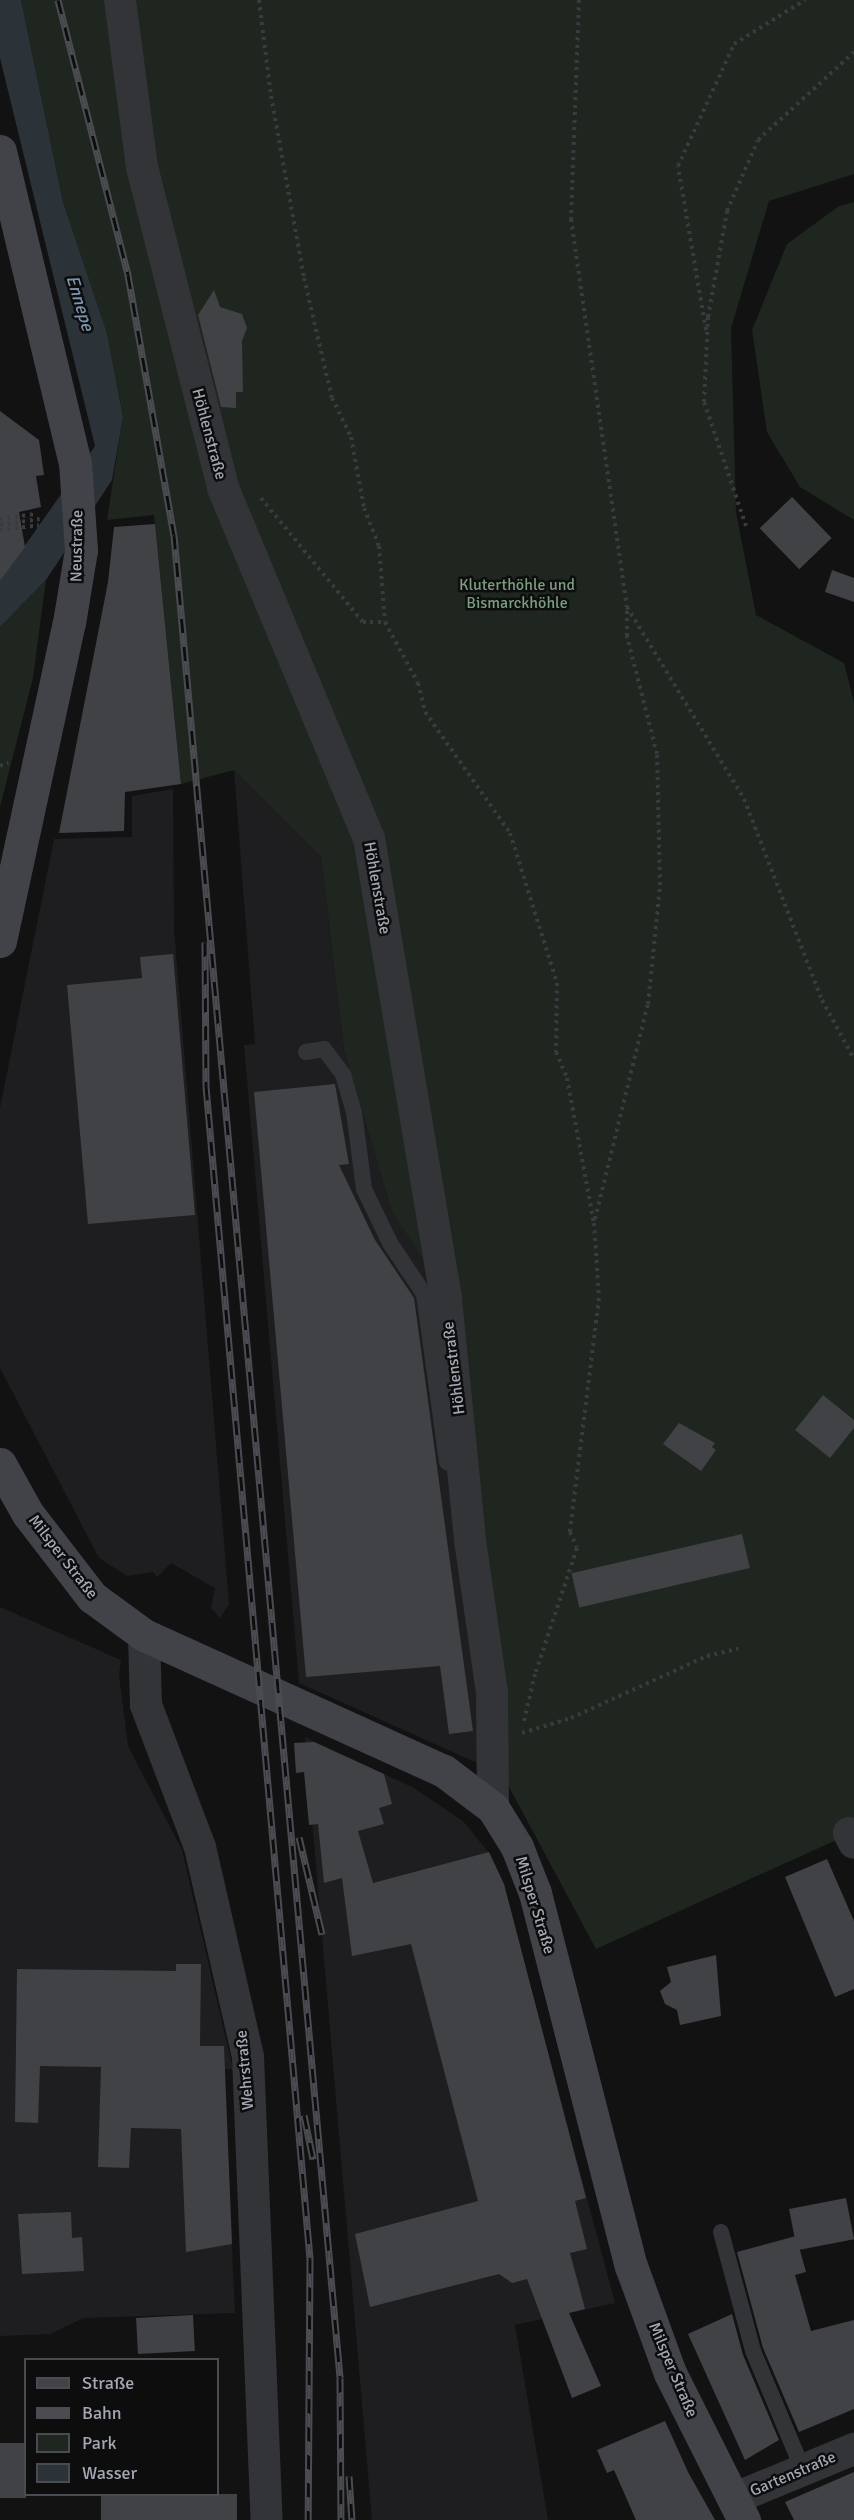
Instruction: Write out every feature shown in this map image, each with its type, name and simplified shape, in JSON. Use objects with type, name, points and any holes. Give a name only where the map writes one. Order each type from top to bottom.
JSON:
[{"type":"street","name":"Höhlenstraße","points":[[120,0],[142,167],[223,488],[369,838],[415,1124],[434,1206],[470,1540],[492,1692],[493,1808]]},
{"type":"street","name":"Neustraße","points":[[0,151],[75,463],[81,550],[69,623],[0,941]]},
{"type":"street","name":"Milsper Straße","points":[[0,1464],[28,1514],[92,1597],[144,1635],[444,1771],[493,1808],[517,1847],[535,1893],[631,2266],[670,2373],[738,2510]]},
{"type":"street","name":"Wehrstraße","points":[[144,1635],[146,1705],[200,1847],[248,2057],[267,2520]]},
{"type":"street","name":"Gartenstraße","points":[[738,2510],[803,2470],[854,2449]]},
{"type":"lane","points":[[306,1052],[324,1049],[343,1074],[354,1112],[364,1189],[390,1243],[424,1294],[450,1481],[470,1540]]},
{"type":"lane","points":[[721,2232],[753,2350],[803,2470]]},
{"type":"path","points":[[259,0],[271,96],[304,278],[332,398],[351,437],[366,518],[378,546],[385,622],[418,683],[425,712],[472,776],[513,844],[557,983],[556,1052],[567,1078],[594,1223],[599,1298],[570,1532],[578,1548],[535,1674],[521,1734],[515,1744]]},
{"type":"path","points":[[579,0],[571,219],[627,607],[627,636],[657,754],[660,885],[648,1004],[594,1223]]},
{"type":"path","points":[[707,339],[678,166],[734,44],[805,0]]},
{"type":"path","points":[[746,526],[704,402],[707,339],[727,211],[758,140],[854,52]]},
{"type":"path","points":[[256,492],[363,622],[385,622]]},
{"type":"path","points":[[0,519],[38,516],[0,525]]},
{"type":"path","points":[[0,530],[39,525]]},
{"type":"path","points":[[627,607],[744,799],[822,1000],[854,1059]]},
{"type":"path","points":[[521,1734],[571,1718],[707,1656],[738,1649]]},
{"type":"shaded area","points":[[234,770],[321,857],[344,1050],[392,1212],[460,1314],[484,1766],[299,1683],[244,1045],[255,1044]]},
{"type":"shaded area","points":[[173,789],[174,929],[229,1604],[220,1618],[211,1608],[215,1588],[171,1563],[157,1577],[153,1572],[127,1576],[99,1558],[0,1368],[0,1108],[54,839],[132,837],[132,796]]},
{"type":"shaded area","points":[[0,1607],[121,1660],[119,1675],[128,1746],[182,1850],[233,2069],[224,2069],[235,2313],[84,2318],[50,2334],[0,2336]]},
{"type":"shaded area","points":[[305,1737],[414,1788],[464,1822],[488,1852],[503,1884],[615,2303],[515,2325],[548,2520],[372,2520]]},
{"type":"green space","name":"Kluterthöhle und Bismarckhöhle","points":[[21,0],[854,0],[854,174],[769,201],[731,328],[736,512],[756,615],[844,663],[854,702],[854,1832],[596,1949],[500,1770],[446,1294],[392,1212],[344,1050],[321,857],[234,770],[181,784],[154,515],[107,520],[123,416],[107,333],[63,202]]},
{"type":"green space","points":[[854,202],[854,520],[800,487],[767,432],[752,330],[787,244],[839,206]]},
{"type":"green space","points":[[46,580],[33,678],[0,807],[0,627]]},
{"type":"water","name":"Ennepe","points":[[0,0],[21,0],[63,202],[107,333],[123,417],[112,480],[46,580],[0,627],[0,581],[95,446],[0,58]]},
{"type":"building","points":[[214,290],[220,307],[242,314],[247,328],[242,341],[243,392],[236,392],[236,408],[221,407],[198,315]]},
{"type":"building","points":[[0,411],[39,440],[44,475],[36,476],[41,507],[19,512],[25,547],[0,581]]},
{"type":"building","points":[[792,497],[832,538],[799,569],[760,528]]},
{"type":"building","points":[[155,524],[181,784],[125,792],[124,831],[59,833],[108,582],[114,527]]},
{"type":"building","points":[[832,570],[854,578],[854,602],[825,592]]},
{"type":"building","points":[[173,954],[195,1215],[88,1224],[67,985],[142,978],[140,957]]},
{"type":"building","points":[[335,1084],[349,1164],[339,1165],[375,1240],[414,1298],[473,1731],[449,1734],[440,1666],[306,1677],[254,1092]]},
{"type":"building","points":[[823,1395],[854,1420],[854,1428],[830,1458],[795,1430]]},
{"type":"building","points":[[679,1423],[715,1443],[712,1447],[716,1450],[701,1471],[663,1444]]},
{"type":"building","points":[[742,1534],[750,1568],[579,1607],[571,1573]]},
{"type":"building","points":[[314,1742],[384,1774],[392,1804],[379,1808],[384,1824],[358,1831],[373,1883],[489,1852],[504,1884],[586,2198],[575,2201],[587,2249],[570,2253],[585,2309],[569,2313],[601,2386],[572,2398],[527,2279],[512,2283],[499,2274],[370,2307],[355,2234],[478,2201],[411,1944],[352,1956],[342,1878],[324,1883],[318,1824],[309,1825],[304,1772],[296,1773],[294,1743]]},
{"type":"building","points":[[827,1859],[854,1921],[854,1989],[835,1997],[785,1877]]},
{"type":"building","points":[[716,1955],[721,2016],[680,2025],[677,2010],[665,2004],[660,1991],[671,1982],[667,1967]]},
{"type":"building","points":[[176,1964],[201,1964],[200,2046],[224,2046],[232,2244],[186,2252],[181,2129],[131,2128],[129,2168],[98,2167],[101,2067],[40,2066],[38,2123],[15,2122],[17,1969],[176,1971]]},
{"type":"building","points":[[846,2198],[854,2239],[797,2250],[789,2209]]},
{"type":"building","points":[[71,2212],[72,2238],[82,2237],[84,2271],[22,2274],[18,2214]]},
{"type":"building","points":[[796,2236],[806,2272],[795,2275],[811,2331],[854,2320],[854,2409],[799,2432],[763,2348],[737,2252]]},
{"type":"building","points":[[732,2314],[743,2355],[779,2440],[745,2460],[688,2334]]},
{"type":"building","points":[[193,2315],[195,2351],[138,2354],[136,2318]]},
{"type":"building","points":[[665,2421],[688,2472],[715,2520],[636,2520],[614,2470],[607,2473],[597,2450]]},
{"type":"building","points":[[0,2443],[24,2443],[24,2496],[26,2498],[0,2498]]},
{"type":"building","points":[[854,2472],[854,2520],[794,2520],[785,2502]]},
{"type":"building","points":[[237,2494],[237,2520],[101,2520],[101,2496]]},
{"type":"railway","points":[[58,0],[128,275],[174,535],[340,2378],[341,2520]]},
{"type":"railway","points":[[205,942],[206,1086],[310,2259],[308,2520]]},
{"type":"railway","points":[[299,1837],[322,1934]]},
{"type":"railway","points":[[304,2115],[313,2159]]},
{"type":"railway","points":[[349,2476],[352,2520]]}]
